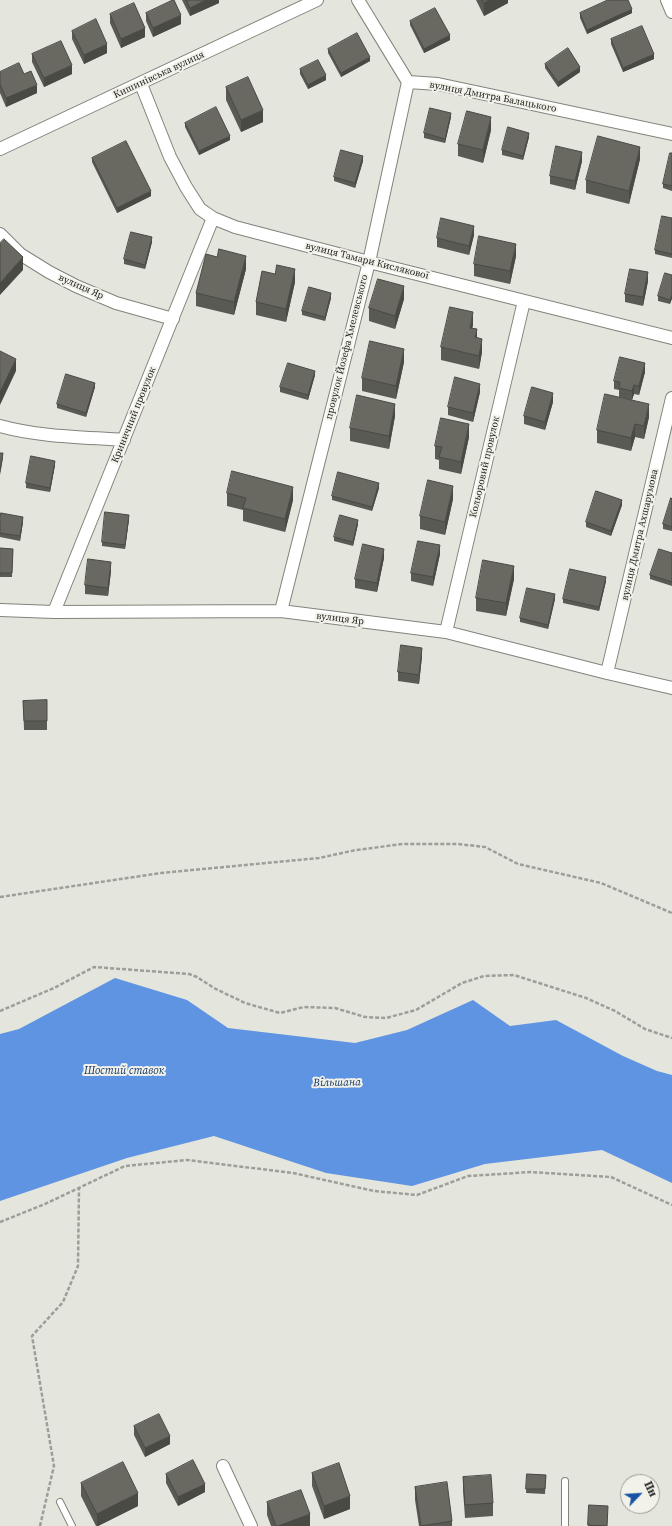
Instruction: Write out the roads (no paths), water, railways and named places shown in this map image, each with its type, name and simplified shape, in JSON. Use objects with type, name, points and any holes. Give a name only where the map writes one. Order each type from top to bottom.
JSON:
[{"type":"street","name":"Кишинівська вулиця","points":[[0,149],[317,0]]},
{"type":"street","points":[[358,0],[408,82]]},
{"type":"street","points":[[667,0],[672,12]]},
{"type":"street","name":"вулиця Дмитра Балацького","points":[[408,82],[438,84],[672,134]]},
{"type":"street","name":"провулок Йозефа Хмелевського","points":[[281,611],[369,262],[408,82]]},
{"type":"street","name":"вулиця Тамари Кислякової","points":[[141,84],[170,157],[186,187],[200,209],[214,218],[235,227],[672,338]]},
{"type":"street","name":"Криничний провулок","points":[[54,612],[214,218]]},
{"type":"street","name":"вулиця Яр","points":[[0,234],[20,254],[49,272],[76,286],[116,303],[173,319]]},
{"type":"street","name":"Кольоровий провулок","points":[[446,632],[524,301]]},
{"type":"street","name":"вулиця Дмитра Ахшарумова","points":[[607,673],[672,398]]},
{"type":"street","points":[[0,426],[66,437],[124,440]]},
{"type":"street","name":"вулиця Яр","points":[[0,610],[54,612],[281,611],[446,632],[672,688]]},
{"type":"street","points":[[223,1466],[251,1526]]},
{"type":"lane","points":[[564,1481],[565,1526]]},
{"type":"lane","points":[[60,1502],[72,1526]]},
{"type":"water","name":"Шостий ставок","points":[[115,978],[187,1000],[228,1028],[355,1043],[407,1030],[473,1000],[510,1026],[556,1020],[623,1056],[657,1071],[672,1075],[672,1183],[602,1150],[485,1164],[412,1186],[326,1173],[214,1136],[127,1158],[0,1201],[0,1034],[19,1029]]},
{"type":"water label","name":"Вільшана","points":[[337,1083]]}]
